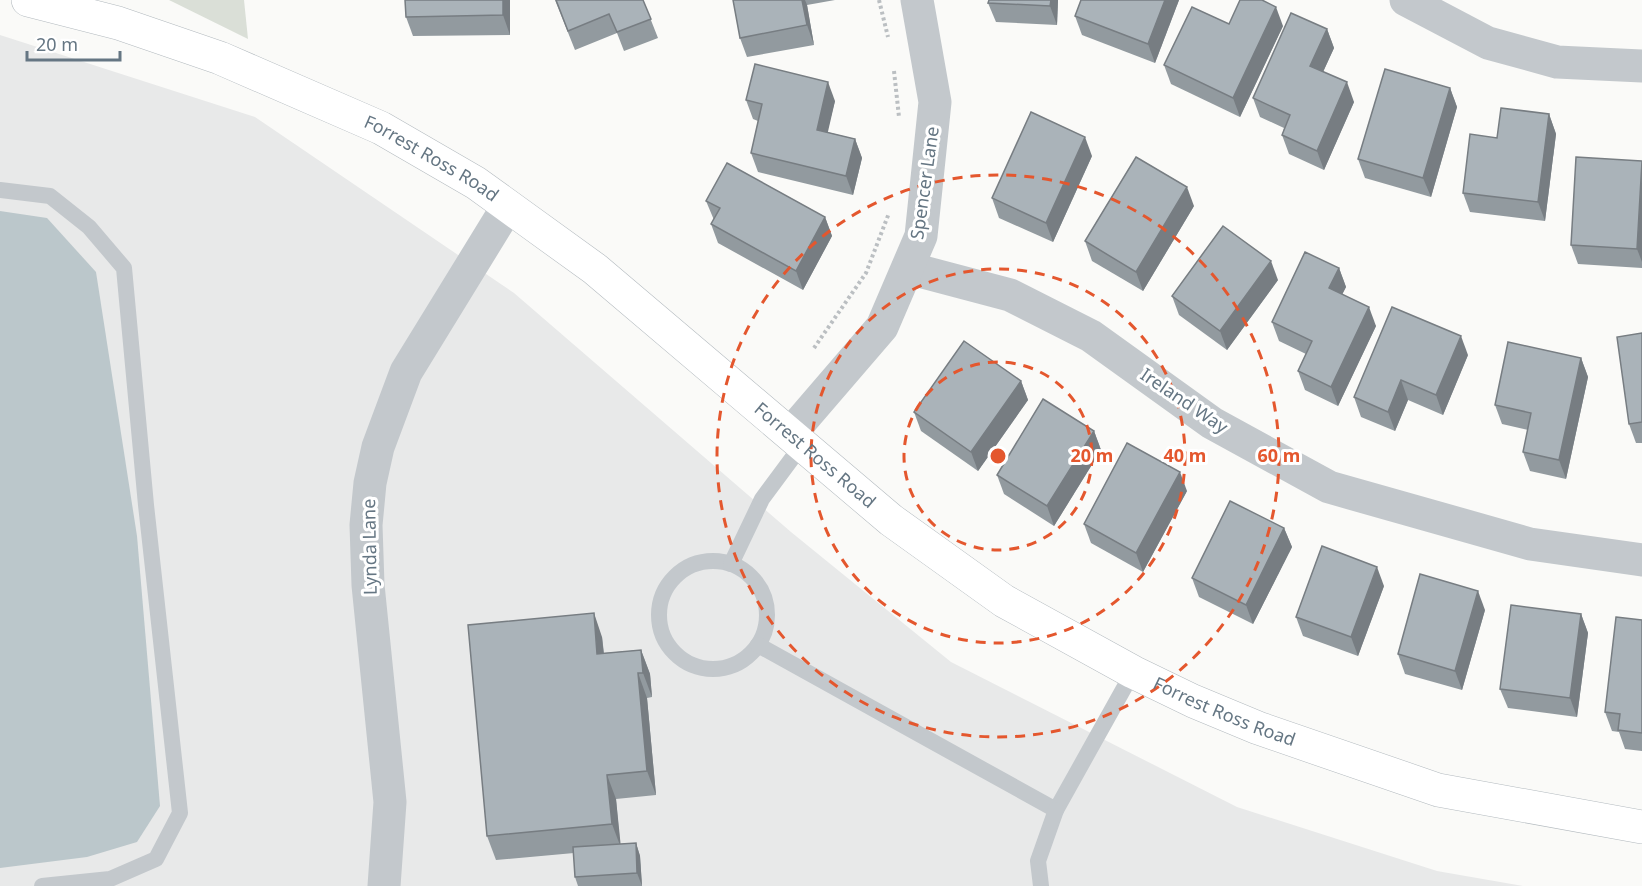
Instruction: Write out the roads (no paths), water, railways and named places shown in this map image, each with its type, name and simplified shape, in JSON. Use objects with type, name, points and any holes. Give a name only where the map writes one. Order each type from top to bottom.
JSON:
[{"type":"street","name":"Forrest Ross Road","points":[[28,0],[118,23],[220,58],[381,128],[476,183],[595,269],[891,520],[1004,601],[1133,672],[1193,701],[1258,728],[1438,790],[1642,827]]},
{"type":"street","name":"Spencer Lane","points":[[796,439],[882,327],[921,236],[935,102],[917,0]]},
{"type":"street","points":[[1406,0],[1488,43],[1557,62],[1642,66]]},
{"type":"street","name":"Lynda Lane","points":[[384,886],[390,802],[368,585],[366,525],[370,483],[378,447],[406,372],[508,206]]},
{"type":"street","name":"Ireland Way","points":[[908,268],[1010,295],[1091,336],[1212,423],[1329,487],[1530,544],[1642,560]]},
{"type":"lane","points":[[0,190],[50,196],[89,227],[124,268],[147,517],[180,813],[156,859],[110,879],[42,886]]},
{"type":"lane","points":[[731,564],[762,499],[796,439]]},
{"type":"lane","points":[[703,561],[731,564],[752,578],[762,593],[767,611],[765,628],[758,645],[746,658],[730,667],[713,670],[695,667],[679,658],[667,645],[660,628],[658,610],[663,593],[673,578],[687,567],[703,561]]},
{"type":"lane","points":[[758,645],[1056,810]]},
{"type":"lane","points":[[1041,886],[1038,861],[1056,810],[1133,672]]}]
